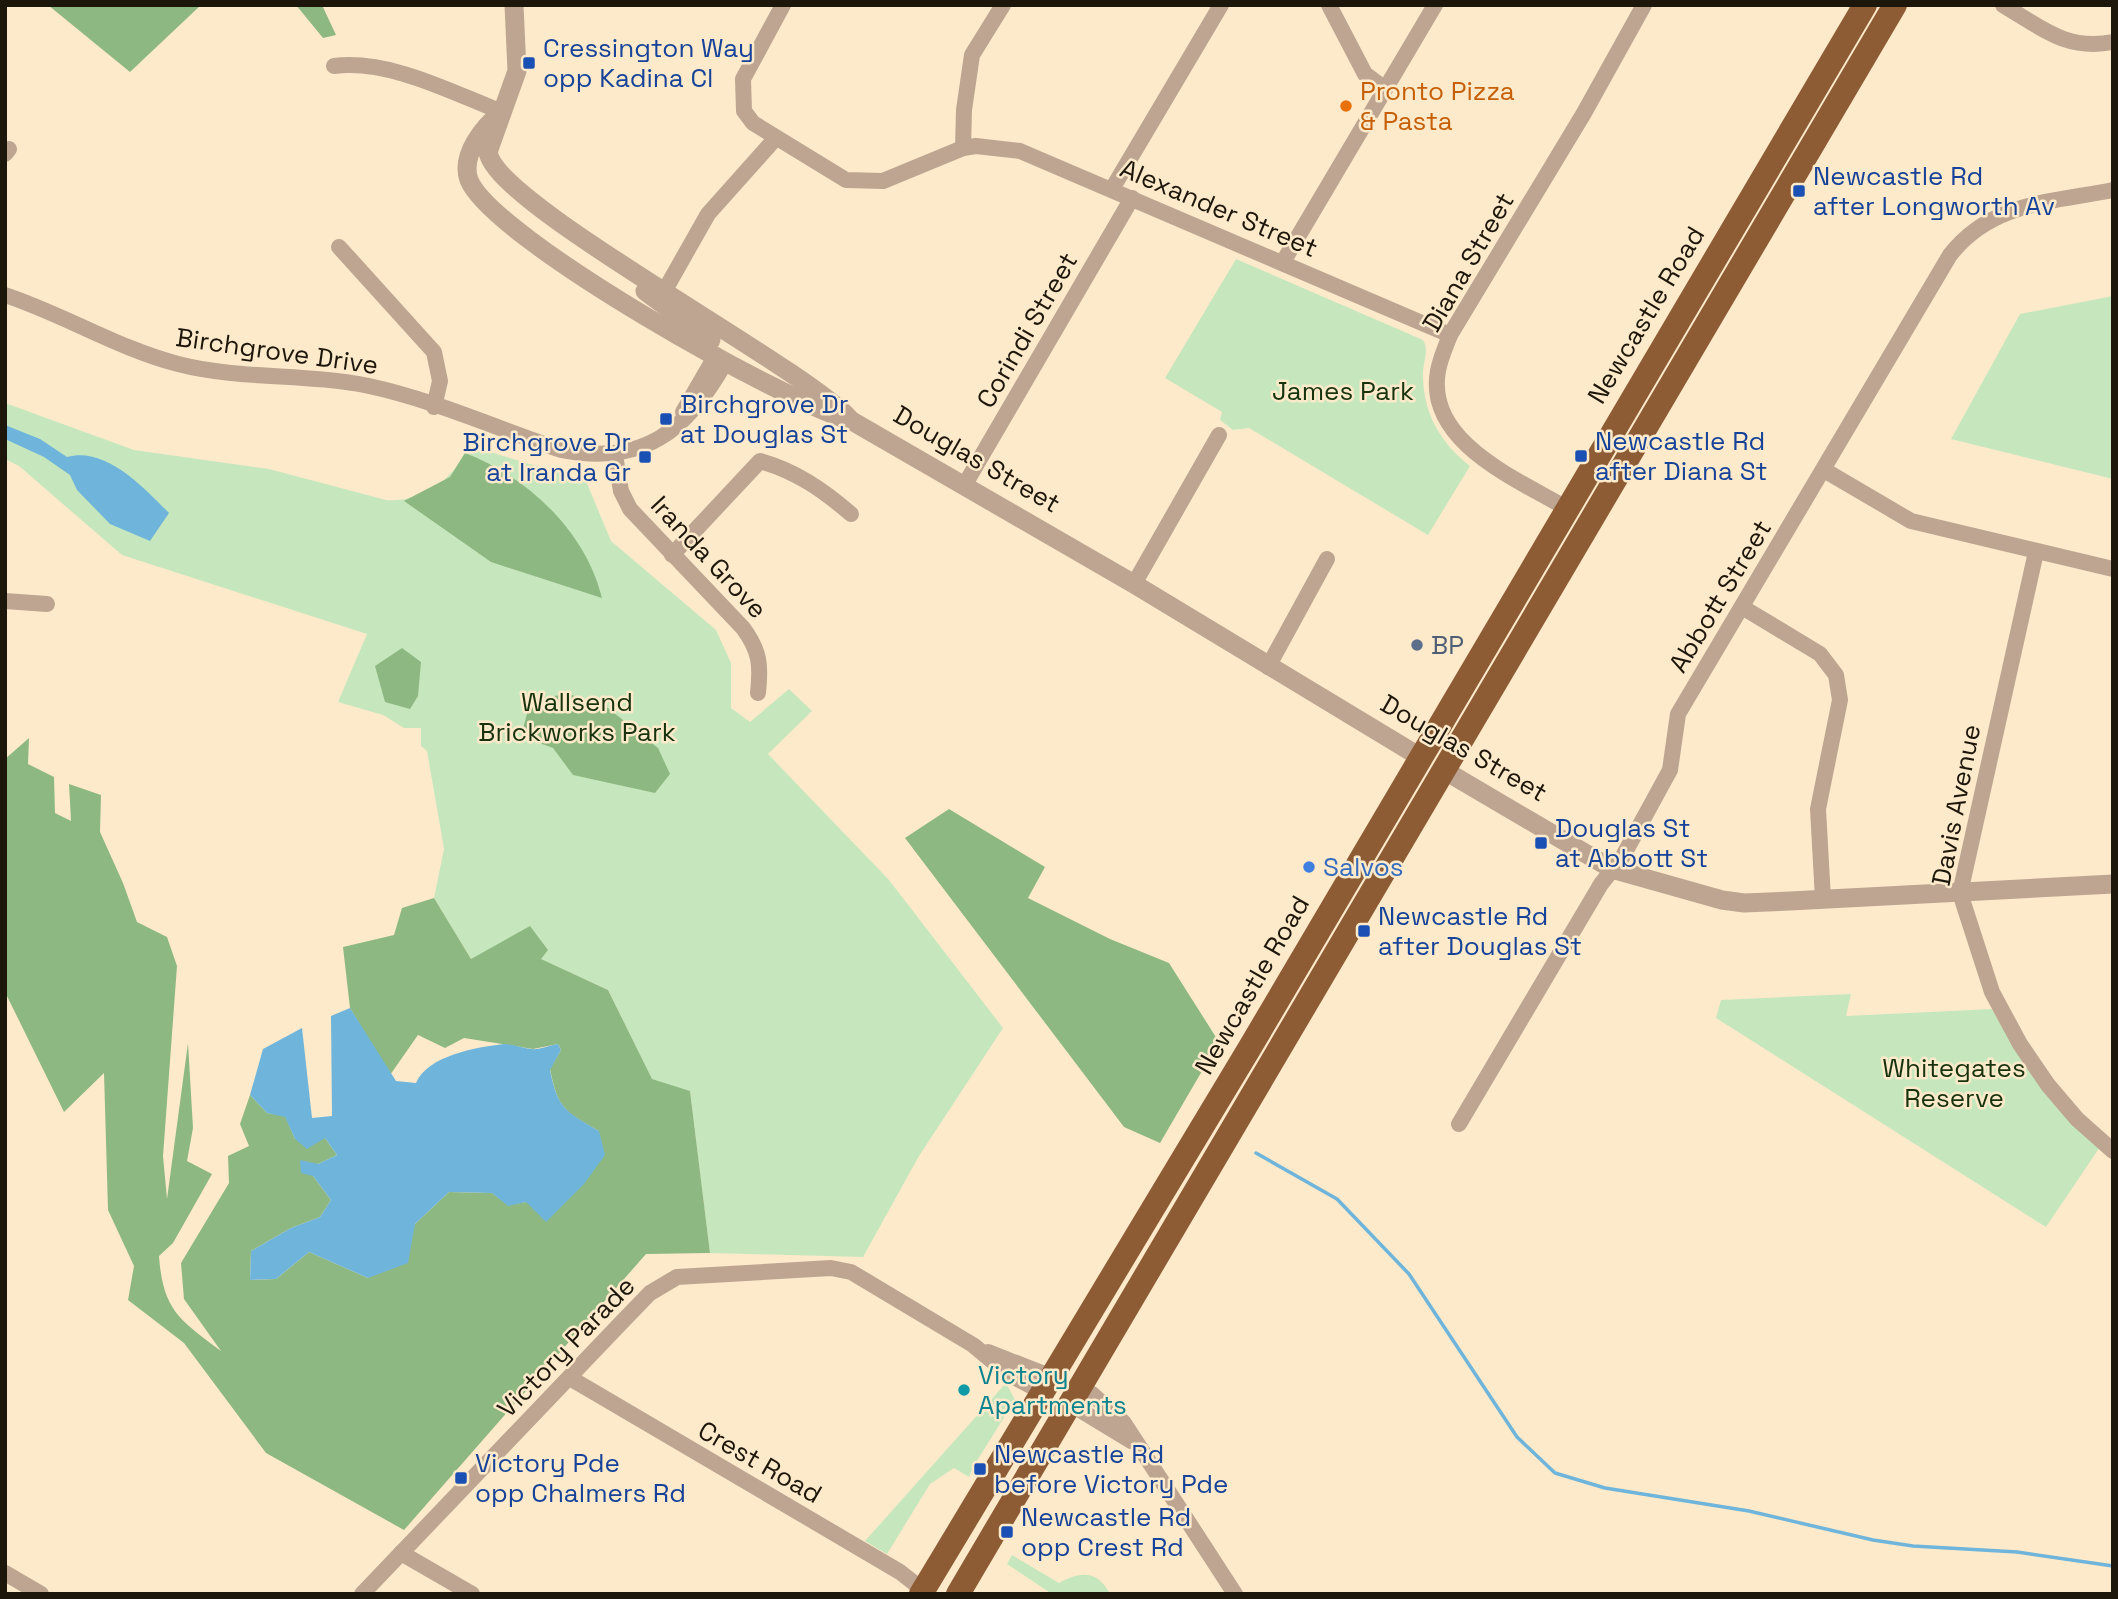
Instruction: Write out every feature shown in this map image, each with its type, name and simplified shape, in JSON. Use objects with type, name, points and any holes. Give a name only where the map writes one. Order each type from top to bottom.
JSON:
[{"type":"highway","name":"Newcastle Road","points":[[922,1592],[1865,5]]},
{"type":"highway","points":[[1817,88],[1847,49],[1875,5]]},
{"type":"highway","points":[[958,1594],[1442,769],[1895,5]]},
{"type":"highway","name":"Douglas Street","points":[[1420,757],[1442,769]]},
{"type":"highway","points":[[1047,1385],[1074,1396]]},
{"type":"street","points":[[334,66],[355,63],[409,77],[502,112],[517,71],[514,5]]},
{"type":"street","points":[[783,5],[743,79],[741,96],[744,111],[775,139],[846,180],[883,181],[963,148],[965,99],[972,55],[1003,5]]},
{"type":"street","points":[[1112,188],[1221,5]]},
{"type":"street","points":[[1329,5],[1365,74],[1385,89]]},
{"type":"street","points":[[1283,262],[1435,5]]},
{"type":"street","name":"Diana Street","points":[[1566,508],[1472,451],[1456,435],[1440,407],[1437,372],[1450,335],[1577,125],[1644,5]]},
{"type":"street","points":[[2003,5],[2052,35],[2082,46],[2113,42]]},
{"type":"street","name":"Douglas Street","points":[[502,112],[488,152],[491,161],[529,199],[582,240],[665,290],[810,385],[852,421],[1134,584],[1420,757]]},
{"type":"street","name":"Douglas Street","points":[[502,112],[484,129],[468,159],[468,177],[483,200],[564,265],[808,406],[852,421]]},
{"type":"street","points":[[665,290],[708,214],[775,139]]},
{"type":"street","name":"Alexander Street","points":[[963,148],[976,146],[1020,151],[1112,188],[1450,335]]},
{"type":"street","name":"Abbott Street","points":[[1459,1124],[1612,869],[1623,856],[1670,770],[1678,714],[1951,255],[1964,237],[1981,224],[2010,211],[2113,190]]},
{"type":"street","name":"Corindi Street","points":[[964,486],[1132,198]]},
{"type":"street","points":[[582,240],[713,342],[722,357],[741,358],[783,378],[810,385]]},
{"type":"street","points":[[339,247],[434,352],[440,380],[434,407]]},
{"type":"street","name":"Birchgrove Drive","points":[[5,295],[126,348],[182,365],[343,382],[380,389],[561,450],[615,455],[637,450],[666,433],[722,357]]},
{"type":"street","points":[[1134,584],[1219,435]]},
{"type":"street","name":"Iranda Grove","points":[[615,455],[621,491],[630,509],[755,644],[761,666],[758,693]]},
{"type":"street","points":[[672,555],[760,461],[781,467],[821,489],[851,514]]},
{"type":"street","points":[[1824,470],[1910,521],[2113,569]]},
{"type":"street","name":"Davis Avenue","points":[[2036,552],[1961,893],[1992,992],[2020,1044],[2048,1085],[2077,1119],[2113,1151]]},
{"type":"street","points":[[1268,667],[1328,559]]},
{"type":"street","points":[[5,601],[47,604]]},
{"type":"street","points":[[1742,607],[1820,654],[1836,675],[1840,700],[1818,809],[1823,900]]},
{"type":"street","name":"Douglas Street","points":[[1442,769],[1612,869],[1745,903],[2113,884]]},
{"type":"street","name":"Victory Parade","points":[[362,1594],[650,1293],[677,1277],[701,1273],[841,1269],[873,1283],[973,1345],[1047,1385]]},
{"type":"street","name":"Crest Road","points":[[570,1378],[900,1572],[922,1592]]},
{"type":"street","points":[[1074,1396],[1145,1455],[1235,1594]]},
{"type":"street","points":[[401,1553],[472,1594]]},
{"type":"street","points":[[5,1573],[41,1594]]},
{"type":"green space","points":[[48,5],[201,5],[130,72]]},
{"type":"green space","points":[[296,5],[322,5],[336,35],[323,38]]},
{"type":"green space","name":"James Park","points":[[1236,259],[1423,340],[1426,351],[1423,386],[1429,412],[1449,447],[1470,466],[1428,535],[1249,428],[1233,430],[1220,420],[1222,412],[1165,378]]},
{"type":"green space","points":[[2113,296],[2113,479],[1951,439],[2020,314]]},
{"type":"green space","name":"Wallsend Brickworks Park","points":[[5,403],[134,450],[269,469],[386,500],[412,497],[436,486],[455,468],[467,445],[586,481],[611,541],[716,630],[731,663],[731,708],[750,722],[789,689],[812,711],[768,754],[889,880],[1003,1028],[919,1156],[863,1257],[710,1253],[690,1091],[652,1080],[608,990],[540,959],[471,959],[434,898],[444,849],[427,751],[421,746],[421,728],[404,728],[383,715],[338,702],[367,634],[122,555],[19,466],[5,459]]},
{"type":"green space","points":[[465,453],[511,476],[551,510],[583,551],[602,598],[491,562],[404,501],[450,477]]},
{"type":"green space","points":[[402,648],[421,662],[418,696],[410,709],[385,702],[375,666]]},
{"type":"green space","points":[[569,694],[608,708],[658,748],[670,774],[655,793],[573,775],[553,748],[521,736],[531,699]]},
{"type":"green space","points":[[29,738],[28,764],[54,777],[55,813],[71,821],[69,784],[101,795],[100,832],[137,922],[167,937],[177,966],[163,1156],[167,1199],[188,1043],[193,1128],[187,1161],[212,1174],[173,1243],[159,1256],[161,1275],[176,1312],[184,1322],[221,1351],[184,1299],[181,1263],[229,1183],[228,1156],[249,1146],[240,1124],[250,1095],[267,1113],[285,1116],[295,1139],[325,1138],[337,1155],[318,1164],[313,1176],[331,1200],[320,1217],[291,1228],[251,1251],[250,1280],[276,1279],[309,1252],[368,1278],[415,1224],[449,1192],[492,1193],[508,1205],[526,1202],[599,1131],[564,1108],[556,1093],[550,1069],[561,1050],[558,1044],[533,1049],[464,1038],[445,1048],[418,1035],[390,1075],[350,1008],[343,947],[394,935],[402,908],[434,898],[471,959],[530,926],[548,950],[541,959],[608,990],[652,1079],[690,1091],[710,1253],[646,1254],[404,1530],[266,1453],[184,1343],[128,1300],[134,1266],[108,1210],[104,1073],[64,1112],[5,992],[5,759]]},
{"type":"green space","points":[[949,809],[1045,867],[1028,898],[1110,939],[1169,963],[1219,1042],[1160,1143],[1124,1127],[905,838]]},
{"type":"green space","name":"Whitegates Reserve","points":[[1851,994],[1846,1016],[1992,1009],[2030,1070],[2100,1147],[2046,1227],[1716,1018],[1721,1000]]},
{"type":"green space","points":[[1006,1383],[1015,1400],[969,1477],[954,1468],[930,1484],[887,1554],[865,1541]]},
{"type":"green space","points":[[1012,1555],[1059,1583],[1074,1576],[1094,1577],[1100,1580],[1110,1594],[1052,1594],[1007,1564]]},
{"type":"water","points":[[5,425],[40,439],[67,457],[82,455],[110,463],[136,481],[169,513],[150,541],[110,524],[77,490],[70,475],[44,457],[5,439]]},
{"type":"water","points":[[350,1008],[396,1081],[416,1083],[430,1066],[454,1054],[480,1048],[504,1044],[534,1049],[558,1044],[561,1050],[550,1070],[556,1093],[565,1108],[599,1131],[605,1155],[584,1184],[546,1222],[526,1202],[508,1206],[492,1193],[449,1192],[415,1224],[408,1263],[368,1278],[309,1252],[276,1279],[250,1280],[251,1251],[291,1228],[320,1217],[331,1200],[313,1176],[301,1173],[300,1160],[318,1164],[337,1155],[325,1138],[307,1149],[295,1139],[285,1117],[267,1113],[250,1095],[263,1049],[302,1028],[312,1118],[332,1116],[331,1016]]},
{"type":"waterway","points":[[1256,1153],[1337,1199],[1409,1274],[1517,1437],[1555,1473],[1605,1488],[1749,1511],[1873,1540],[1913,1546],[2017,1552],[2113,1566]]},
{"type":"place","name":"Cressington Way opp Kadina Cl","points":[[529,63]]},
{"type":"place","name":"Pronto Pizza & Pasta","points":[[1346,106]]},
{"type":"place","name":"Newcastle Rd after Longworth Av","points":[[1799,191]]},
{"type":"place","name":"Birchgrove Dr at Douglas St","points":[[666,419]]},
{"type":"place","name":"Newcastle Rd after Diana St","points":[[1581,456]]},
{"type":"place","name":"Birchgrove Dr at Iranda Gr","points":[[645,457]]},
{"type":"place","name":"BP","points":[[1417,645]]},
{"type":"place","name":"Douglas St at Abbott St","points":[[1541,843]]},
{"type":"place","name":"Salvos","points":[[1309,867]]},
{"type":"place","name":"Newcastle Rd after Douglas St","points":[[1364,931]]},
{"type":"place","name":"Victory Apartments","points":[[964,1390]]},
{"type":"place","name":"Newcastle Rd before Victory Pde","points":[[980,1469]]},
{"type":"place","name":"Victory Pde opp Chalmers Rd","points":[[461,1478]]},
{"type":"place","name":"Newcastle Rd opp Crest Rd","points":[[1007,1532]]}]
